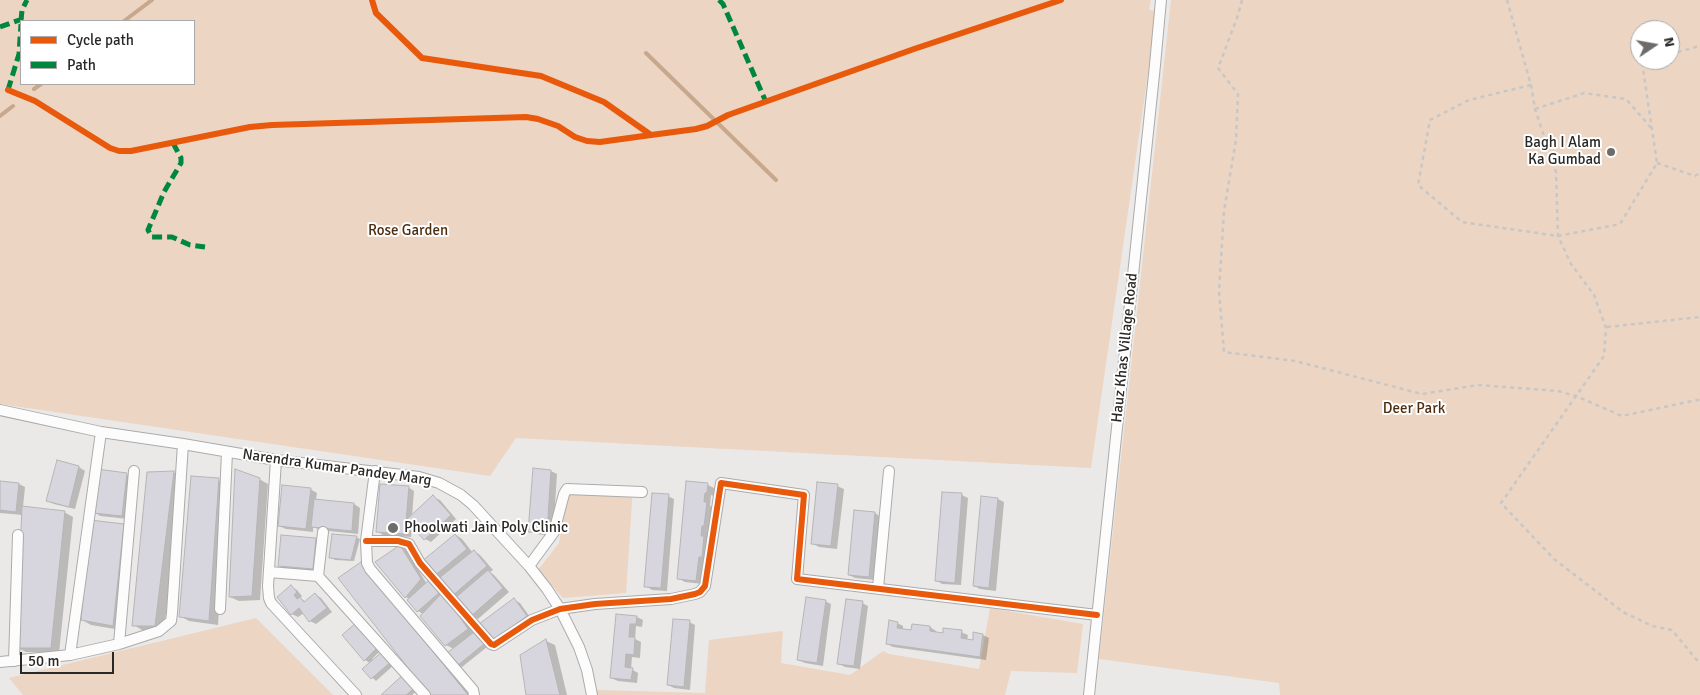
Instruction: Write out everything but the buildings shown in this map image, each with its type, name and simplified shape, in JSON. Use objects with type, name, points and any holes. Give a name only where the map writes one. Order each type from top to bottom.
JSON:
[{"type":"street","name":"Hauz Khas Village Road","points":[[1089,695],[1161,0]]},
{"type":"street","name":"Narendra Kumar Pandey Marg","points":[[0,410],[101,432],[276,460],[419,477],[439,483],[461,495],[489,520],[529,566],[560,610],[579,647],[587,670],[592,695]]},
{"type":"street","points":[[70,655],[101,432]]},
{"type":"street","points":[[0,662],[70,655],[119,644],[159,631],[171,620],[183,444]]},
{"type":"street","points":[[220,609],[227,452]]},
{"type":"street","points":[[276,460],[269,572],[271,604],[356,695]]},
{"type":"street","points":[[878,588],[889,470]]},
{"type":"street","points":[[119,644],[134,471]]},
{"type":"street","points":[[375,471],[366,541],[366,558],[370,568],[473,690],[474,695]]},
{"type":"street","points":[[366,541],[398,541],[409,544],[420,563],[493,645],[499,643],[532,620],[560,610],[595,604],[671,599],[700,592],[705,586],[721,484],[804,495],[797,579],[1097,616]]},
{"type":"street","points":[[529,566],[554,532],[567,489],[642,492]]},
{"type":"street","points":[[318,576],[323,532]]},
{"type":"street","points":[[14,660],[18,535]]},
{"type":"street","points":[[269,572],[318,576],[425,695]]},
{"type":"path","points":[[1242,0],[1218,68],[1238,94],[1236,140],[1224,211],[1219,291],[1224,352],[1295,361],[1422,394],[1478,385],[1558,390],[1622,416],[1700,400]]},
{"type":"path","points":[[1508,0],[1531,85],[1535,109],[1556,172],[1558,236],[1571,264],[1594,295],[1606,328],[1604,356],[1501,503],[1554,560],[1623,612],[1652,626],[1672,630],[1700,664]]},
{"type":"path","points":[[1680,51],[1700,46]]},
{"type":"path","points":[[1531,85],[1469,100],[1430,120],[1418,185],[1462,222],[1558,236],[1620,224],[1657,163],[1643,70]]},
{"type":"path","points":[[1535,109],[1584,93],[1626,99],[1653,130]]},
{"type":"path","points":[[1657,163],[1695,176],[1700,173]]},
{"type":"path","points":[[1606,328],[1700,317]]},
{"type":"green space","name":"Rose Garden","points":[[0,0],[1151,0],[1149,10],[1157,11],[1091,468],[516,438],[490,476],[0,404]]},
{"type":"green space","name":"Deer Park","points":[[1171,0],[1700,0],[1700,695],[1280,695],[1279,683],[1099,659]]},
{"type":"green space","points":[[567,486],[633,487],[626,593],[563,598],[538,570],[559,543]]},
{"type":"green space","points":[[990,608],[1083,624],[1077,673],[1011,671],[1005,695],[597,695],[597,690],[705,693],[709,640],[783,631],[781,663],[850,675],[883,651],[889,654],[979,669]]},
{"type":"green space","points":[[256,618],[333,695],[23,695],[9,678]]},
{"type":"waterway","points":[[125,20],[152,0]]},
{"type":"waterway","points":[[646,53],[776,180]]},
{"type":"waterway","points":[[34,89],[40,85]]},
{"type":"waterway","points":[[0,116],[13,106]]},
{"type":"marked path","points":[[21,20],[22,10],[27,0]]},
{"type":"marked path","points":[[719,0],[723,4],[766,102]]},
{"type":"marked path","points":[[0,27],[22,19]]},
{"type":"marked path","points":[[8,90],[19,54],[20,39]]},
{"type":"marked path","points":[[173,143],[181,158],[181,163],[164,192],[148,230],[152,237],[172,237],[190,245],[205,247]]},
{"type":"cycle path","points":[[372,0],[376,13],[422,58],[541,76],[604,102],[651,135],[707,126],[728,115],[914,49],[1061,0]]},
{"type":"cycle path","points":[[8,90],[35,101],[110,148],[119,151],[131,151],[250,127],[272,125],[526,117],[558,126],[575,137],[587,141],[600,142],[651,135]]},
{"type":"cycle path","points":[[366,541],[398,541],[409,544],[420,563],[491,644],[494,645],[532,620],[560,609],[595,604],[671,599],[700,592],[705,586],[721,483],[804,495],[797,579],[1097,615]]},
{"type":"place","name":"Bagh I Alam Ka Gumbad","points":[[1611,152]]},
{"type":"place","name":"Phoolwati Jain Poly Clinic","points":[[393,528]]}]
